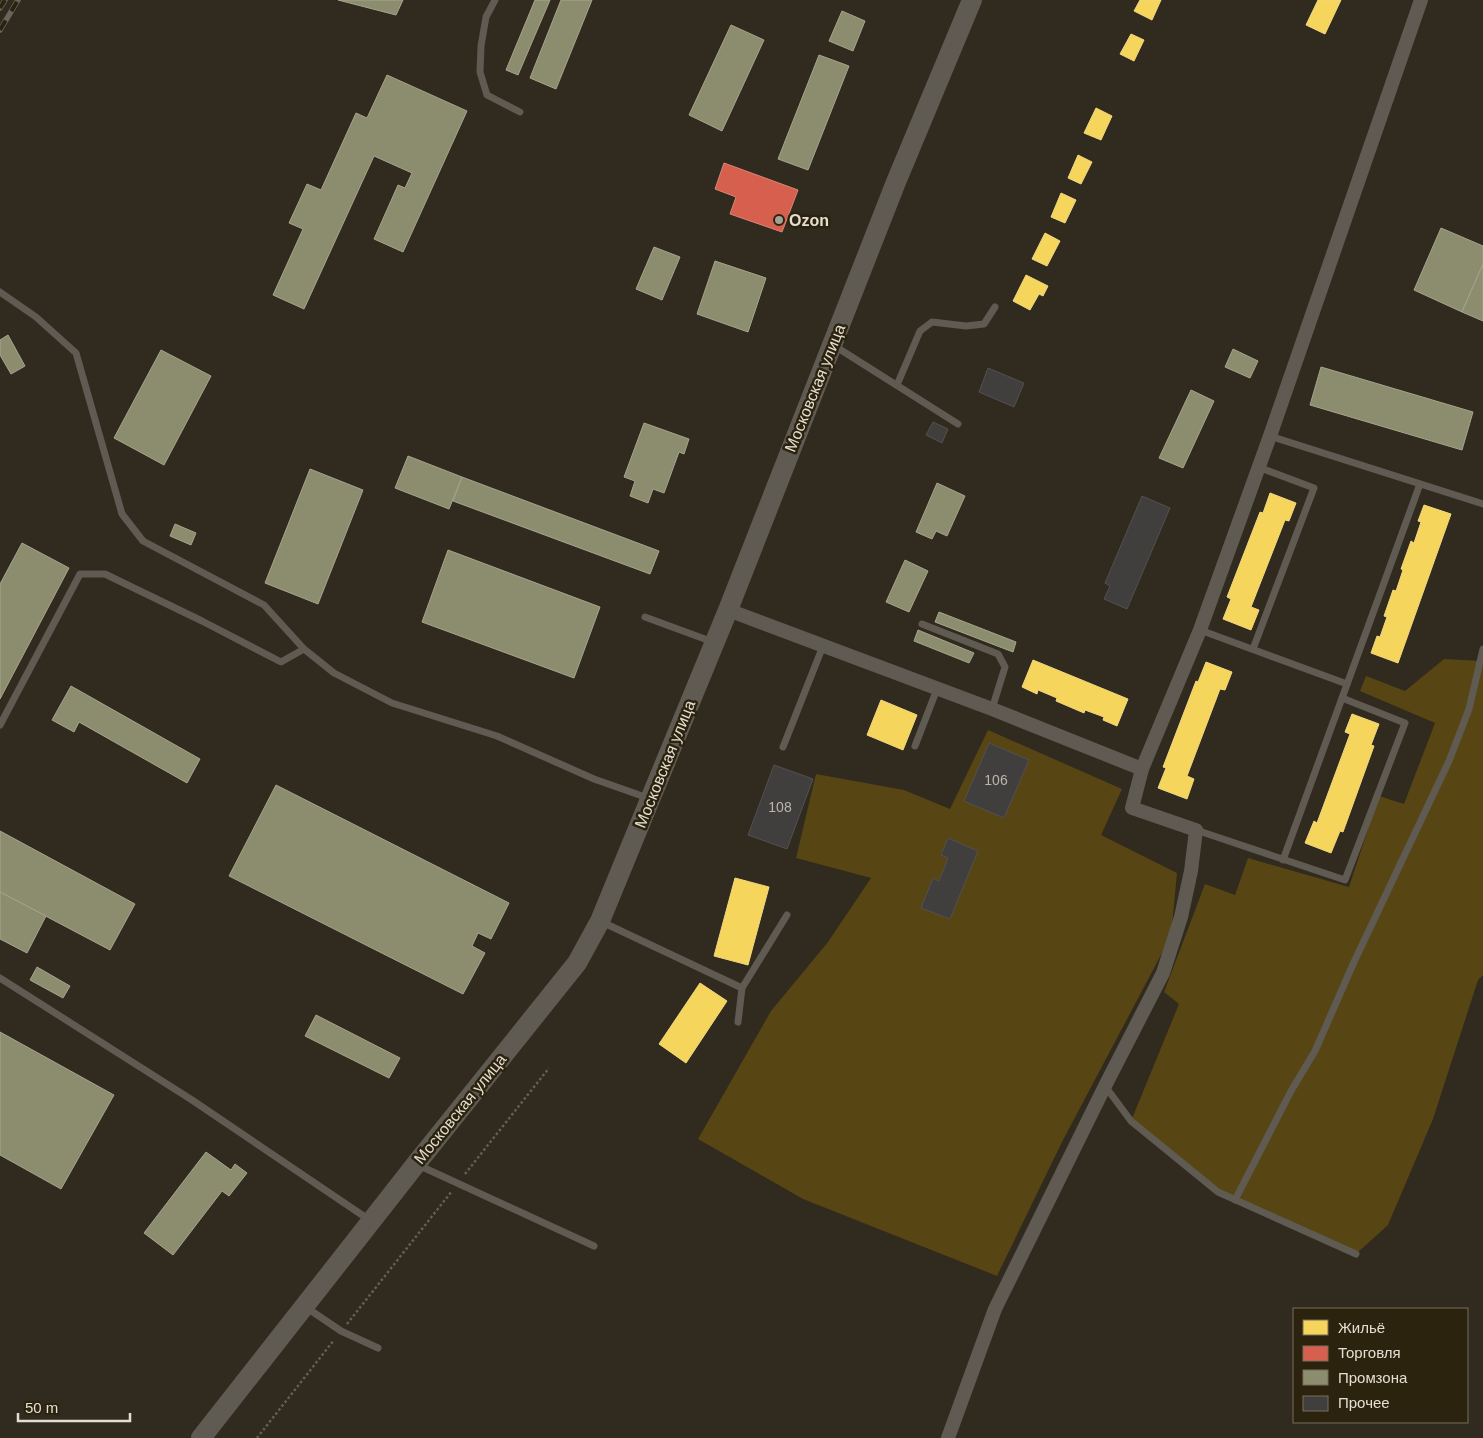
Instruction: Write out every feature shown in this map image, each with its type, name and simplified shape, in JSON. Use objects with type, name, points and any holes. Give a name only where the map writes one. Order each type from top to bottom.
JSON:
[{"type":"main road","name":"Московская улица","points":[[201,1438],[577,963],[600,921],[728,610],[896,182],[972,0]]},
{"type":"street","points":[[948,1438],[995,1309],[1104,1086],[1163,973],[1181,917],[1191,871],[1196,830],[1132,808],[1142,769],[1200,630],[1270,436],[1421,0]]},
{"type":"street","points":[[728,610],[1142,769]]},
{"type":"lane","points":[[495,0],[486,17],[481,46],[480,72],[487,95],[520,112]]},
{"type":"lane","points":[[0,292],[36,317],[76,353],[122,514],[143,541],[264,606],[304,649],[334,674],[392,703],[497,736],[594,779],[651,799]]},
{"type":"lane","points":[[897,385],[920,331],[932,322],[966,326],[984,324],[995,307]]},
{"type":"lane","points":[[833,345],[958,424]]},
{"type":"lane","points":[[1270,436],[1483,504]]},
{"type":"lane","points":[[1253,649],[1314,488],[1258,468]]},
{"type":"lane","points":[[1283,860],[1420,484]]},
{"type":"lane","points":[[0,725],[80,574],[105,574],[281,662],[304,649]]},
{"type":"lane","points":[[645,617],[714,643]]},
{"type":"lane","points":[[922,624],[998,654],[1005,667],[992,710]]},
{"type":"lane","points":[[1200,630],[1347,684]]},
{"type":"lane","points":[[783,748],[824,646]]},
{"type":"lane","points":[[1236,1200],[1292,1091],[1315,1051],[1354,962],[1449,761],[1469,709],[1483,649]]},
{"type":"lane","points":[[915,746],[937,689]]},
{"type":"lane","points":[[1196,830],[1345,880],[1405,723],[1342,698]]},
{"type":"lane","points":[[738,1022],[742,988],[787,916]]},
{"type":"lane","points":[[600,921],[742,988]]},
{"type":"lane","points":[[0,978],[192,1100],[371,1221]]},
{"type":"lane","points":[[1104,1086],[1131,1120],[1218,1192],[1356,1254]]},
{"type":"lane","points":[[416,1164],[594,1246]]},
{"type":"lane","points":[[304,1306],[341,1331],[378,1348]]},
{"type":"path","points":[[257,1438],[549,1068]]},
{"type":"shaded area","points":[[1444,659],[1483,661],[1483,975],[1478,980],[1433,1119],[1388,1225],[1356,1254],[1218,1192],[1131,1121],[1179,1004],[1164,992],[1205,884],[1235,895],[1248,858],[1349,887],[1379,796],[1404,804],[1435,723],[1360,691],[1366,676],[1405,691]]},
{"type":"shaded area","points":[[988,730],[1122,789],[1101,835],[1177,873],[1171,936],[1062,1142],[997,1276],[803,1199],[698,1139],[771,1011],[828,942],[871,878],[796,858],[816,774],[904,790],[950,809]]},
{"type":"building: Жильё","points":[[1140,0],[1161,0],[1152,20],[1134,11]]},
{"type":"building: Жильё","points":[[1318,0],[1341,0],[1325,34],[1306,25]]},
{"type":"building: Жильё","points":[[1131,34],[1144,40],[1134,61],[1120,54]]},
{"type":"building: Жильё","points":[[1096,108],[1112,116],[1101,140],[1084,133]]},
{"type":"building: Жильё","points":[[1078,155],[1092,162],[1081,184],[1068,178]]},
{"type":"building: Жильё","points":[[1061,193],[1076,200],[1065,223],[1051,217]]},
{"type":"building: Жильё","points":[[1045,233],[1060,241],[1047,266],[1032,259]]},
{"type":"building: Жильё","points":[[1026,275],[1048,286],[1043,296],[1039,294],[1030,310],[1013,301]]},
{"type":"building: Жильё","points":[[1270,493],[1296,503],[1289,521],[1285,520],[1251,607],[1259,610],[1251,630],[1223,619],[1231,599],[1227,597],[1260,512],[1263,513]]},
{"type":"building: Жильё","points":[[1424,505],[1451,514],[1398,663],[1371,653],[1377,636],[1380,637],[1387,617],[1384,616],[1393,590],[1396,591],[1403,570],[1401,569],[1411,541],[1414,543],[1421,522],[1418,521]]},
{"type":"building: Жильё","points":[[1033,660],[1128,699],[1117,726],[1103,720],[1104,717],[1085,710],[1084,713],[1056,701],[1057,698],[1038,690],[1037,694],[1022,687]]},
{"type":"building: Жильё","points":[[1206,662],[1232,672],[1225,690],[1220,689],[1187,776],[1194,779],[1187,799],[1158,788],[1166,768],[1163,767],[1196,681],[1198,682]]},
{"type":"building: Жильё","points":[[881,700],[917,715],[903,750],[867,735]]},
{"type":"building: Жильё","points":[[1352,714],[1379,724],[1371,745],[1374,746],[1343,832],[1340,831],[1331,853],[1305,843],[1314,821],[1317,823],[1350,734],[1345,732]]},
{"type":"building: Жильё","points":[[735,878],[769,887],[748,965],[714,956]]},
{"type":"building: Жильё","points":[[700,983],[727,1001],[686,1063],[659,1044]]},
{"type":"building: Торговля","points":[[724,163],[798,190],[782,232],[730,214],[736,197],[715,189]]},
{"type":"building: Промзона","points":[[338,0],[403,0],[396,15]]},
{"type":"building: Промзона","points":[[535,0],[550,0],[518,75],[506,70]]},
{"type":"building: Промзона","points":[[561,0],[592,0],[556,89],[530,78]]},
{"type":"building: Промзона","points":[[842,11],[865,21],[853,51],[829,41]]},
{"type":"building: Промзона","points":[[731,25],[764,40],[722,131],[689,115]]},
{"type":"building: Промзона","points":[[819,55],[849,66],[808,170],[778,159]]},
{"type":"building: Промзона","points":[[387,75],[467,111],[403,252],[374,239],[398,185],[405,188],[412,173],[374,156],[304,309],[273,295],[303,229],[289,223],[307,184],[321,190],[356,113],[367,118]]},
{"type":"building: Промзона","points":[[1441,228],[1483,246],[1483,264],[1462,312],[1414,290]]},
{"type":"building: Промзона","points":[[654,247],[680,257],[662,300],[636,289]]},
{"type":"building: Промзона","points":[[715,261],[766,278],[748,332],[697,314]]},
{"type":"building: Промзона","points":[[1483,264],[1483,321],[1462,312]]},
{"type":"building: Промзона","points":[[8,335],[25,366],[11,374],[0,355],[0,340]]},
{"type":"building: Промзона","points":[[1233,349],[1258,361],[1250,378],[1225,367]]},
{"type":"building: Промзона","points":[[161,350],[211,376],[164,465],[114,438]]},
{"type":"building: Промзона","points":[[1321,367],[1473,412],[1462,450],[1310,405]]},
{"type":"building: Промзона","points":[[1191,390],[1214,401],[1183,468],[1159,458]]},
{"type":"building: Промзона","points":[[644,423],[689,439],[684,454],[679,452],[664,493],[653,489],[648,503],[630,496],[635,481],[624,477]]},
{"type":"building: Промзона","points":[[408,456],[462,477],[449,509],[395,488]]},
{"type":"building: Промзона","points":[[310,469],[363,490],[318,604],[265,583]]},
{"type":"building: Промзона","points":[[462,477],[659,551],[650,574],[453,501]]},
{"type":"building: Промзона","points":[[937,483],[965,496],[947,536],[936,531],[932,539],[916,532]]},
{"type":"building: Промзона","points":[[175,524],[196,533],[191,545],[170,536]]},
{"type":"building: Промзона","points":[[22,543],[69,568],[0,699],[0,584]]},
{"type":"building: Промзона","points":[[448,550],[600,607],[574,678],[422,622]]},
{"type":"building: Промзона","points":[[905,560],[928,571],[909,612],[886,602]]},
{"type":"building: Промзона","points":[[939,612],[1016,642],[1013,652],[935,622]]},
{"type":"building: Промзона","points":[[918,630],[974,653],[969,663],[914,641]]},
{"type":"building: Промзона","points":[[71,686],[200,759],[187,783],[79,722],[74,732],[52,720]]},
{"type":"building: Промзона","points":[[276,785],[509,903],[491,939],[478,933],[472,946],[485,953],[463,994],[229,876]]},
{"type":"building: Промзона","points":[[0,831],[135,904],[110,950],[0,892]]},
{"type":"building: Промзона","points":[[0,892],[46,916],[27,953],[0,939]]},
{"type":"building: Промзона","points":[[37,967],[70,986],[63,998],[30,980]]},
{"type":"building: Промзона","points":[[316,1015],[400,1058],[389,1078],[305,1036]]},
{"type":"building: Промзона","points":[[0,1032],[114,1095],[61,1189],[0,1155]]},
{"type":"building: Промзона","points":[[206,1152],[231,1170],[235,1164],[247,1173],[229,1196],[222,1191],[173,1255],[144,1233]]},
{"type":"building: Прочее","points":[[988,368],[1024,383],[1014,407],[979,392]]},
{"type":"building: Прочее","points":[[933,422],[948,429],[942,443],[926,435]]},
{"type":"building: Прочее","points":[[1142,496],[1170,508],[1127,609],[1104,599],[1110,586],[1105,583]]},
{"type":"building: Прочее","points":[[989,743],[1029,760],[1004,818],[964,801]]},
{"type":"building: Прочее","points":[[774,765],[813,779],[787,849],[748,835]]},
{"type":"building: Прочее","points":[[948,838],[978,851],[950,919],[921,908],[933,878],[939,881],[948,858],[941,855]]},
{"type":"railway","points":[[0,8],[5,0]]},
{"type":"railway","points":[[0,30],[18,0]]},
{"type":"place","name":"Ozon","points":[[779,220]]}]
